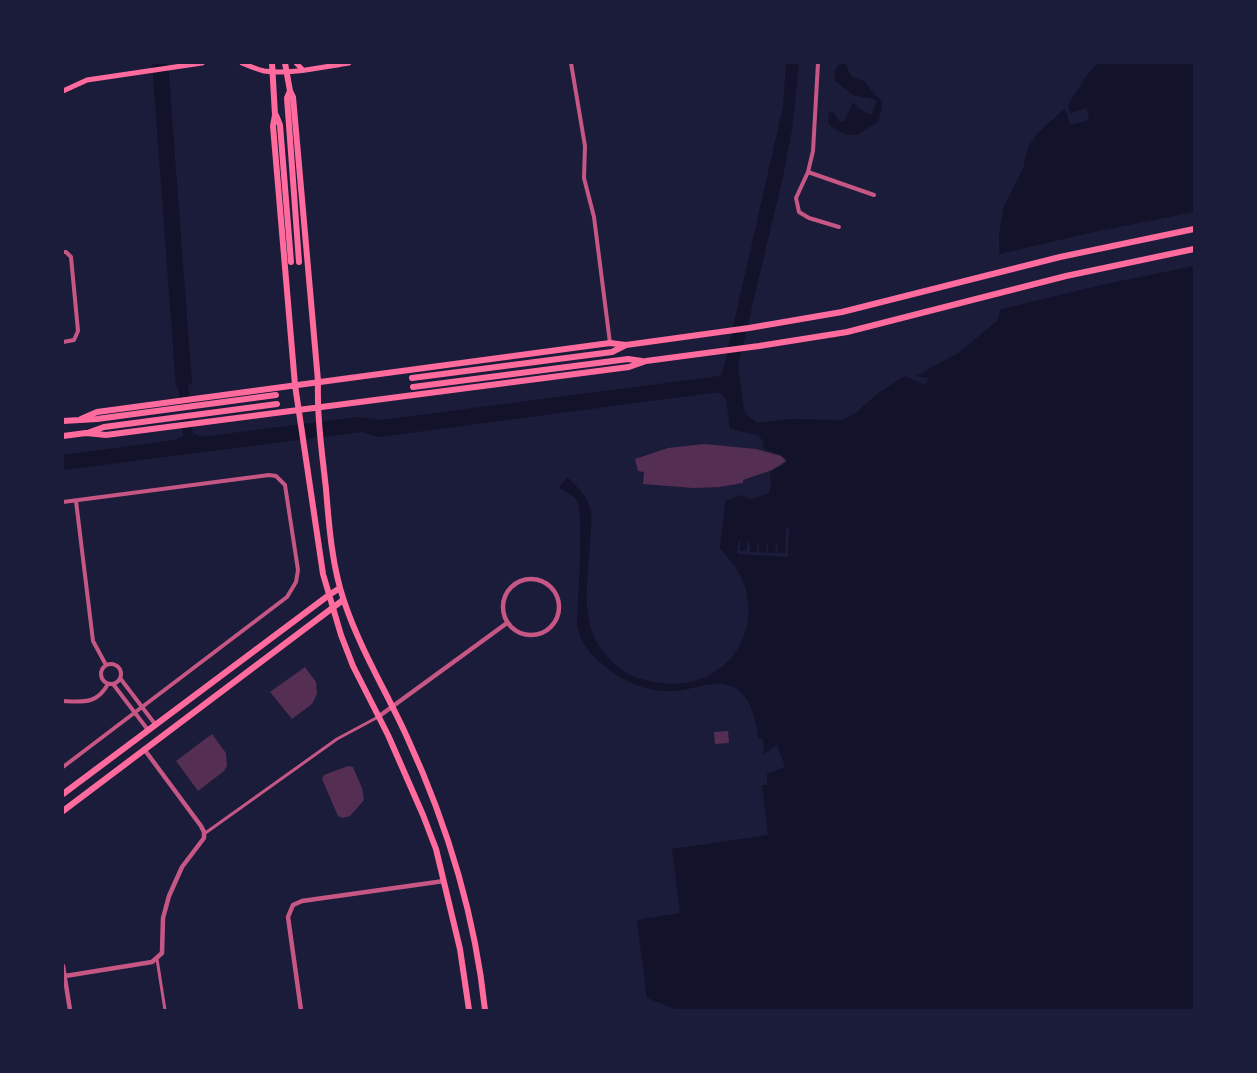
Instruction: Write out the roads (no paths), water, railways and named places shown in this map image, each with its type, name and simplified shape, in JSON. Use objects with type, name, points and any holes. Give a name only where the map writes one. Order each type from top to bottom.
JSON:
[{"type":"main road","points":[[63,91],[87,80],[202,63]]},
{"type":"main road","points":[[242,63],[272,72],[287,65],[303,70],[349,63]]},
{"type":"main road","points":[[270,63],[275,115],[273,126],[295,385],[319,552],[333,609],[353,666],[388,735],[425,820],[445,881],[460,949],[469,1010]]},
{"type":"main road","points":[[297,63],[303,70]]},
{"type":"main road","points":[[287,65],[290,91],[293,97],[318,381],[318,421],[330,532],[340,588],[368,660],[393,706],[433,797],[461,878],[476,948],[485,1010]]},
{"type":"main road","points":[[290,91],[287,98],[299,262]]},
{"type":"main road","points":[[275,115],[280,125],[291,262]]},
{"type":"main road","points":[[63,421],[97,412],[318,381],[610,343],[626,345],[749,328],[842,312],[1060,257],[1194,229]]},
{"type":"main road","points":[[86,433],[106,435],[318,409],[629,367],[646,361],[744,349],[847,332],[1076,273],[1194,249]]},
{"type":"main road","points":[[412,378],[612,352],[626,345]]},
{"type":"main road","points":[[413,387],[628,359],[646,361]]},
{"type":"main road","points":[[81,418],[97,419],[276,395]]},
{"type":"main road","points":[[63,436],[86,433],[104,427],[277,404]]},
{"type":"main road","points":[[63,794],[340,588]]},
{"type":"main road","points":[[63,811],[344,600]]},
{"type":"street","points":[[571,63],[585,146],[584,178],[594,217],[610,343]]},
{"type":"street","points":[[818,63],[813,151],[808,172],[796,198],[799,212],[809,218],[839,227]]},
{"type":"street","points":[[808,172],[874,195]]},
{"type":"street","points":[[63,252],[71,257],[78,332],[74,340],[63,342]]},
{"type":"street","points":[[63,502],[268,475],[276,476],[285,485],[298,570],[292,590],[287,597],[63,767]]},
{"type":"street","points":[[76,501],[93,641],[106,665]]},
{"type":"street","points":[[522,580],[539,580],[546,583],[556,593],[558,614],[555,622],[543,633],[527,635],[513,629],[507,623],[503,613],[503,603],[506,593],[513,585],[522,580]]},
{"type":"street","points":[[204,834],[337,739],[378,717],[507,623]]},
{"type":"street","points":[[148,730],[111,684],[103,681],[102,669],[106,665],[112,664],[118,667],[121,672],[120,678],[155,724]]},
{"type":"street","points":[[63,701],[90,701],[120,678]]},
{"type":"street","points":[[64,976],[152,962],[157,959],[162,953],[163,918],[172,888],[182,867],[202,842],[204,834],[201,826],[144,749]]},
{"type":"street","points":[[301,1010],[288,917],[293,905],[302,901],[445,881]]},
{"type":"street","points":[[157,959],[165,1010]]},
{"type":"street","points":[[63,966],[70,1010]]},
{"type":"waterway","points":[[183,386],[185,403]]},
{"type":"waterway","points":[[186,421],[188,435]]}]
